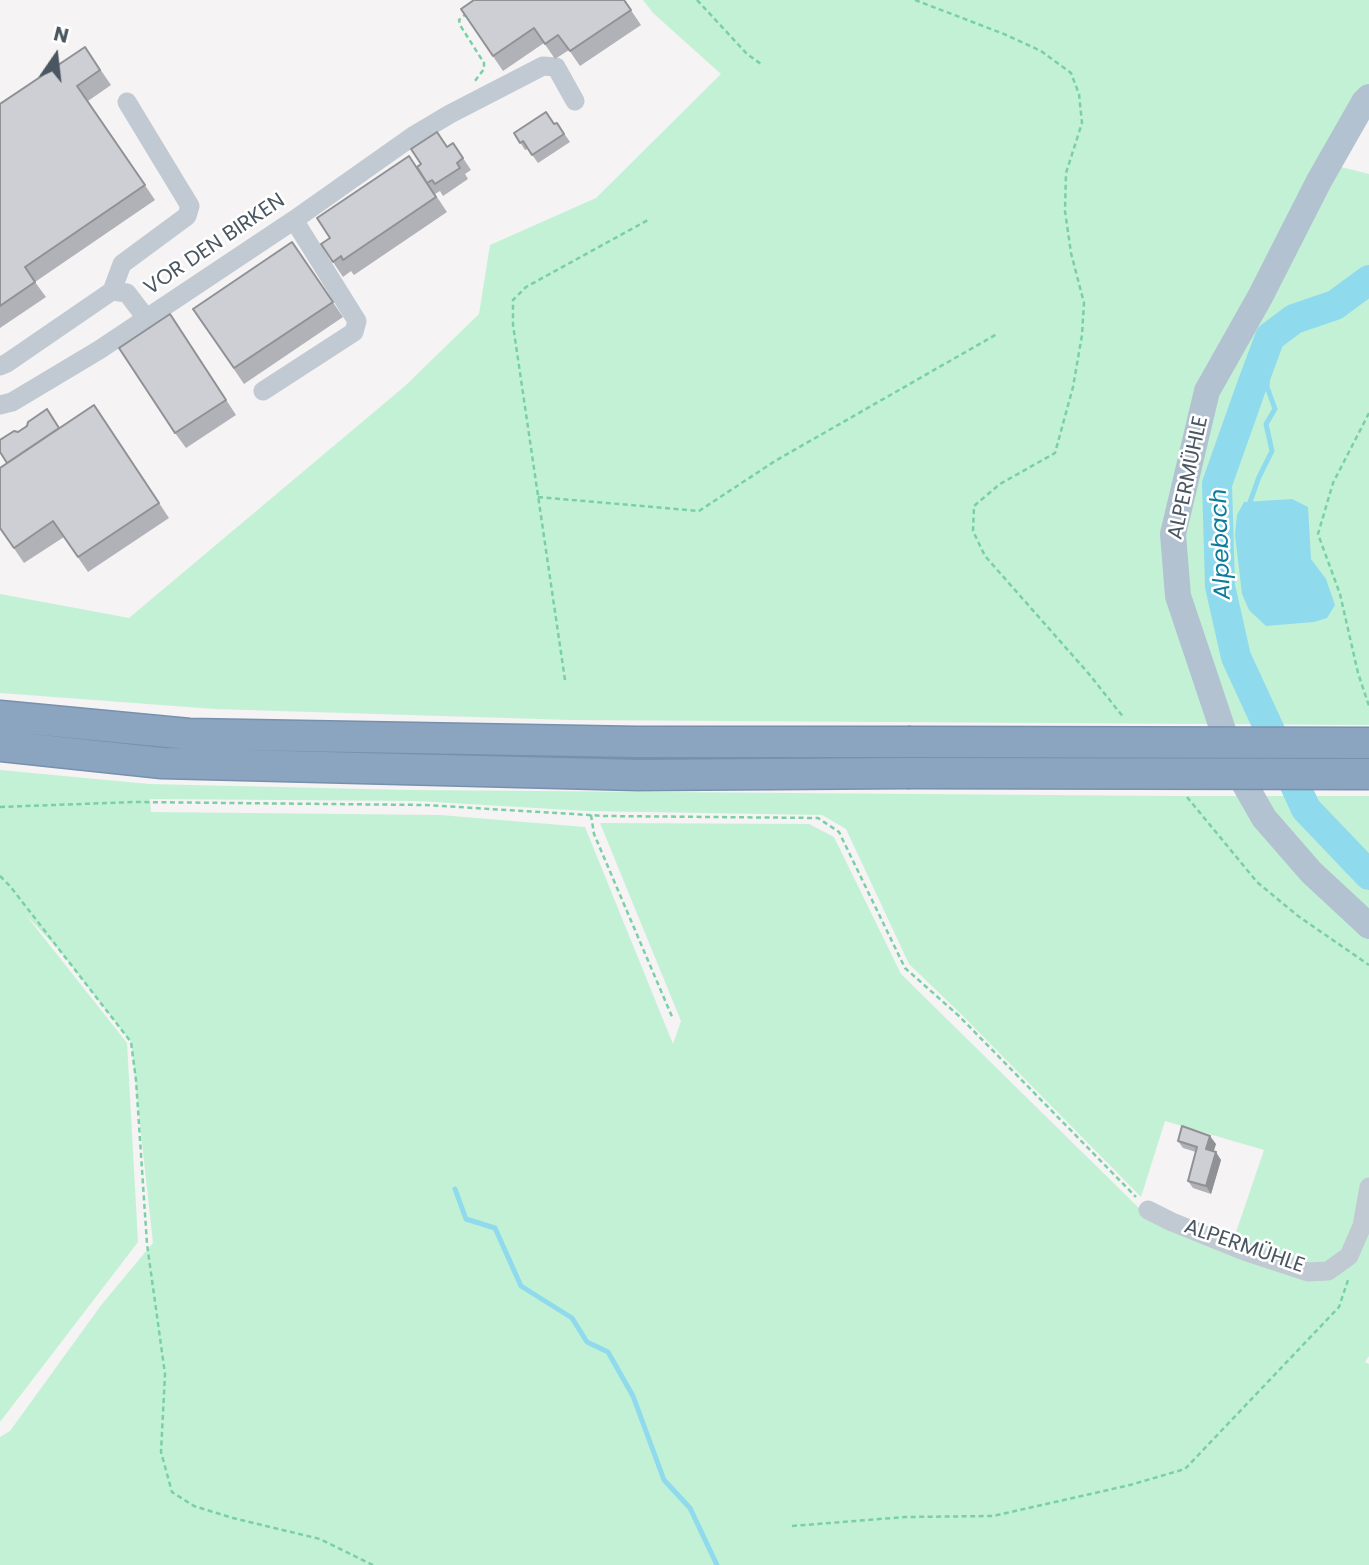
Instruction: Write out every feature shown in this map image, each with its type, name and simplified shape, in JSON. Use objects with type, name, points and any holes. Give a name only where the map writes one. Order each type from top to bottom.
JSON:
[{"type":"highway","points":[[0,716],[189,734],[651,742],[1369,743]]},
{"type":"highway","points":[[0,746],[162,763],[638,775],[1369,774]]},
{"type":"main road","name":"ALPERMÜHLE","points":[[1369,96],[1207,391],[1173,534],[1178,596],[1236,769],[1264,818],[1311,872],[1369,926]]},
{"type":"street","name":"VOR DEN BIRKEN","points":[[0,405],[12,402],[99,350],[294,220],[413,136],[450,114],[543,66],[556,68],[575,100]]},
{"type":"street","points":[[0,366],[112,291],[122,264],[187,216],[190,205],[127,102]]},
{"type":"street","points":[[263,391],[354,332],[357,321],[294,220]]},
{"type":"street","points":[[112,291],[127,293],[145,318]]},
{"type":"street","points":[[1349,1256],[1362,1226],[1369,1187]]},
{"type":"street","name":"ALPERMÜHLE","points":[[1149,1210],[1244,1251],[1308,1272],[1328,1271],[1349,1256]]},
{"type":"path","points":[[697,0],[747,54],[761,64]]},
{"type":"path","points":[[915,0],[1041,51],[1071,73],[1079,94],[1082,123],[1066,173],[1065,211],[1071,253],[1084,303],[1082,335],[1073,387],[1055,453],[1000,484],[974,506],[973,531],[985,556],[1089,674],[1130,726]]},
{"type":"path","points":[[470,88],[484,69],[484,63],[459,20],[474,8]]},
{"type":"path","points":[[565,680],[513,325],[513,300],[526,287],[648,220]]},
{"type":"path","points":[[538,496],[699,511],[775,461],[996,334]]},
{"type":"path","points":[[1369,413],[1333,483],[1318,534],[1340,594],[1358,673],[1369,706]]},
{"type":"path","points":[[1180,789],[1257,883],[1298,916],[1369,965]]},
{"type":"path","points":[[0,807],[135,802],[425,805],[591,815],[818,818],[839,832],[905,968],[959,1016],[1149,1210]]},
{"type":"path","points":[[591,815],[594,834],[673,1019]]},
{"type":"path","points":[[0,876],[131,1042],[147,1244],[165,1374],[160,1452],[172,1492],[194,1506],[320,1539],[373,1565]]},
{"type":"path","points":[[792,1527],[905,1517],[993,1516],[1130,1485],[1185,1469],[1339,1307],[1350,1273],[1349,1256]]},
{"type":"green space","points":[[643,0],[1369,0],[1369,115],[1341,167],[1369,174],[1369,725],[572,720],[215,709],[0,693],[0,594],[129,618],[405,386],[479,314],[490,245],[596,198],[721,74],[653,13]]},
{"type":"green space","points":[[0,770],[149,784],[408,790],[1369,796],[1369,1356],[1365,1362],[1369,1364],[1369,1565],[0,1565],[0,1437],[10,1431],[102,1304],[153,1243],[131,1042],[59,950],[25,914],[127,1043],[138,1242],[0,1422]],"holes":[[[150,799],[417,801],[587,811],[822,815],[846,829],[909,964],[1141,1197],[1165,1121],[1264,1150],[1231,1247],[1143,1212],[901,974],[834,837],[809,824],[600,823],[681,1021],[673,1044],[585,827],[440,815],[151,812]]]},
{"type":"water","points":[[1292,499],[1308,507],[1311,559],[1326,579],[1335,605],[1327,618],[1314,622],[1266,626],[1249,610],[1242,594],[1235,535],[1237,515],[1244,502]]},
{"type":"building","points":[[474,0],[624,0],[631,10],[570,51],[558,35],[545,44],[534,28],[493,56],[461,9]]},
{"type":"building","points":[[85,47],[100,70],[77,86],[145,185],[25,267],[35,282],[0,306],[0,104]]},
{"type":"building","points":[[546,112],[564,134],[532,155],[514,133]]},
{"type":"building","points":[[437,132],[447,147],[453,143],[463,158],[457,163],[460,168],[435,184],[432,180],[427,183],[417,167],[421,164],[411,149]]},
{"type":"building","points":[[409,156],[436,197],[343,260],[341,256],[333,262],[321,244],[330,238],[317,218]]},
{"type":"building","points":[[292,242],[333,302],[234,368],[193,309]]},
{"type":"building","points":[[170,314],[226,400],[175,433],[119,348]]},
{"type":"building","points":[[94,405],[159,503],[78,557],[53,521],[14,548],[0,528],[0,468]]},
{"type":"building","points":[[47,409],[59,428],[7,463],[0,452],[0,440],[14,431],[18,432]]},
{"type":"building","points":[[1182,1126],[1210,1136],[1206,1149],[1216,1152],[1206,1186],[1188,1181],[1197,1147],[1178,1141]]},
{"type":"waterway","name":"Alpebach","points":[[1369,280],[1335,305],[1294,319],[1270,337],[1217,484],[1220,586],[1236,657],[1306,809],[1369,875]]},
{"type":"waterway","points":[[1250,502],[1272,451],[1266,424],[1275,409],[1267,387],[1269,363],[1264,353]]},
{"type":"waterway","points":[[455,1189],[466,1219],[495,1228],[521,1286],[572,1318],[587,1342],[608,1352],[633,1396],[664,1480],[690,1508],[717,1565]]}]
